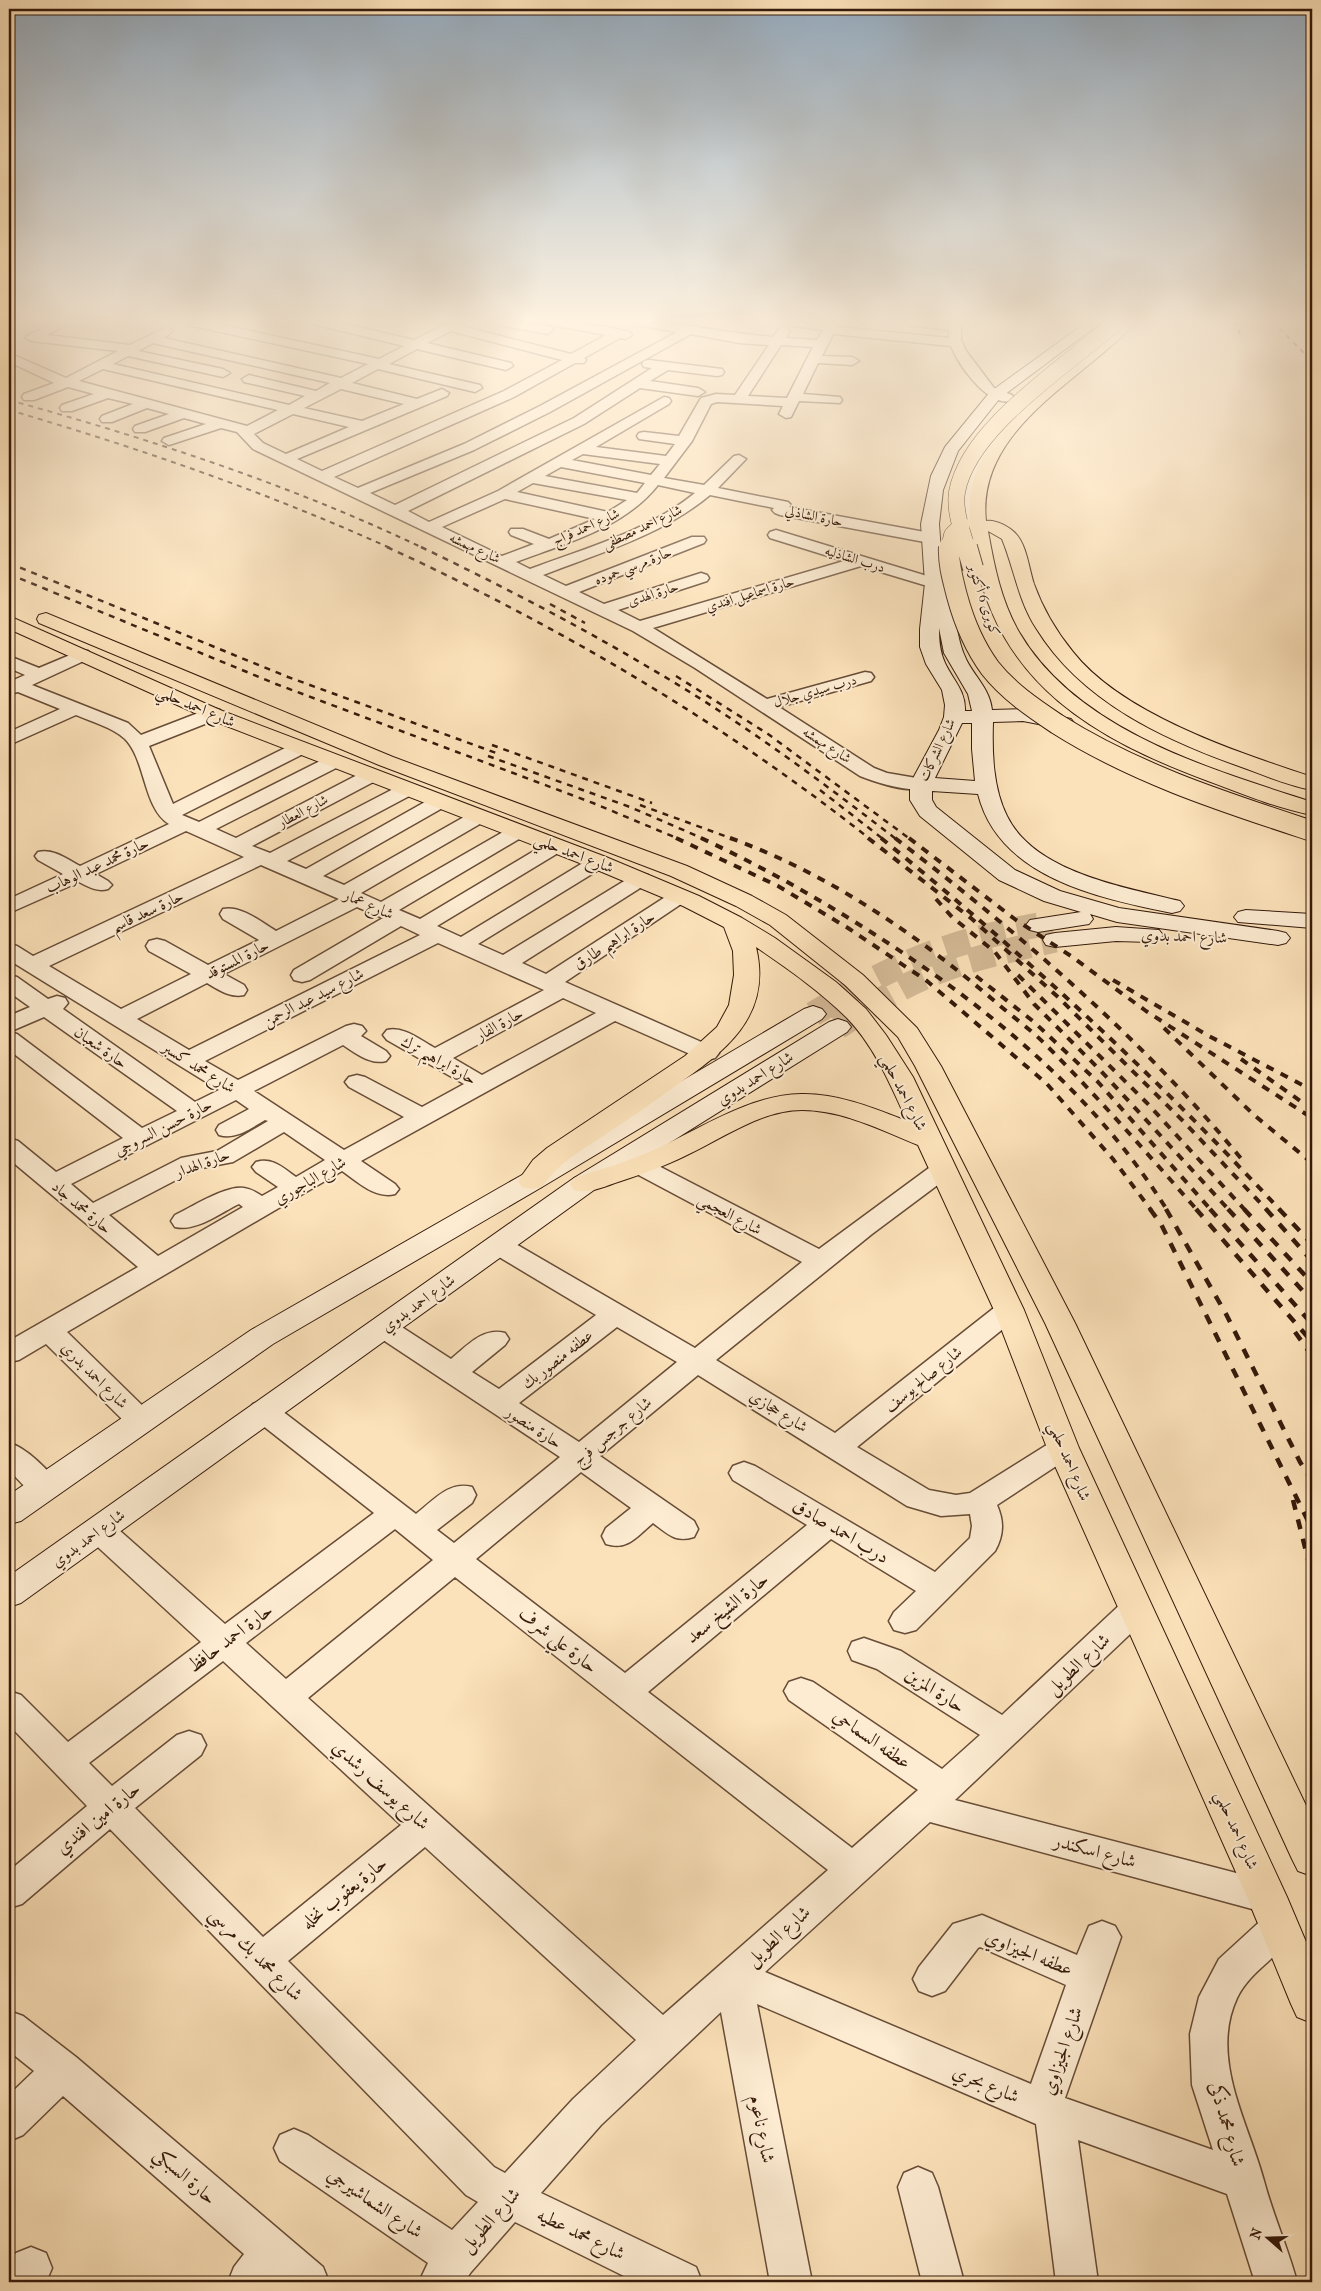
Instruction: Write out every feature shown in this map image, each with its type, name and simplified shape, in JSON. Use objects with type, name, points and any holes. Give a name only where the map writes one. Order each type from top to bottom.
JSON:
[{"type":"main road","name":"شارع الشركات","points":[[971,428],[951,450],[935,490],[930,538],[934,583],[929,629],[930,646],[936,664],[952,690],[955,706],[954,717],[921,784],[921,800],[928,811],[1007,875],[1052,896],[1117,915],[1278,938]]},
{"type":"main road","name":"شارع الشركات","points":[[982,428],[956,464],[947,490],[941,518],[942,557],[944,604],[951,644],[957,660],[982,705],[982,743],[988,788],[997,818],[1011,837],[1033,856],[1063,874],[1100,888],[1150,902],[1231,915],[1312,921]]},
{"type":"main road","name":"كوبرى 6 أكتوبر","points":[[995,428],[972,453],[966,464],[957,492],[957,505],[991,630],[1002,650],[1040,691],[1099,732],[1136,752],[1225,790],[1312,818]]},
{"type":"main road","points":[[942,557],[959,552],[971,541],[970,510],[973,480],[988,448],[1003,428]]},
{"type":"main road","points":[[1009,428],[985,464],[976,503],[980,535],[998,606],[1020,650],[1042,676],[1064,697],[1131,739],[1190,766],[1312,809]]},
{"type":"main road","name":"كوبرى 6 أكتوبر","points":[[1022,428],[1012,439],[996,464],[990,478],[986,510],[1018,628],[1029,647],[1066,686],[1092,706],[1155,744],[1193,762],[1312,804]]},
{"type":"main road","points":[[962,525],[954,530],[949,542],[950,563],[962,616],[973,641],[986,662],[1005,684],[1028,704],[1062,728],[1110,755],[1180,786],[1312,831]]},
{"type":"main road","points":[[990,525],[1009,536],[1031,601],[1044,627],[1058,649],[1083,673],[1138,713],[1178,734],[1226,755],[1312,784]]},
{"type":"main road","name":"شارع احمد حلمي","points":[[9,604],[373,770],[679,871],[744,901],[778,920],[854,980],[886,1010],[908,1033],[928,1066],[1060,1323],[1312,1859]]},
{"type":"main road","name":"شارع احمد حلمي","points":[[9,622],[213,714],[333,762],[373,770],[406,790],[598,862],[680,896],[734,923],[797,964],[857,1014],[877,1040],[900,1077],[1009,1310],[1062,1448],[1274,1911],[1312,2004]]},
{"type":"main road","points":[[954,717],[1023,715],[1064,723],[1180,778],[1312,823]]},
{"type":"main road","points":[[921,784],[988,788]]},
{"type":"main road","name":"شارع احمد بدوي","points":[[1117,915],[1047,932],[1312,939]]},
{"type":"main road","points":[[532,1181],[538,1169],[549,1159],[613,1118],[707,1053],[722,1039],[736,1021],[744,1000],[747,977],[745,952],[734,923]]},
{"type":"main road","name":"شارع احمد بدوي","points":[[9,1512],[262,1337],[532,1181],[825,1021],[584,1184],[384,1328],[263,1411],[9,1594]]},
{"type":"main road","points":[[584,1184],[640,1166],[772,1106],[799,1101],[849,1110],[928,1139]]},
{"type":"street","points":[[169,441],[206,428]]},
{"type":"street","name":"شارع مهمشه","points":[[237,428],[247,432],[258,446],[504,561],[639,627],[766,705],[867,772],[883,778],[921,784]]},
{"type":"street","points":[[247,432],[254,428]]},
{"type":"street","points":[[285,459],[359,428]]},
{"type":"street","points":[[321,477],[435,428]]},
{"type":"street","points":[[358,494],[469,447],[506,428]]},
{"type":"street","points":[[396,511],[564,428]]},
{"type":"street","points":[[430,527],[503,494],[619,428]]},
{"type":"street","name":"شارع احمد فراج","points":[[504,561],[612,518],[626,509],[640,498],[670,461],[685,440],[689,428]]},
{"type":"street","points":[[644,436],[685,440]]},
{"type":"street","points":[[582,450],[670,461]]},
{"type":"street","name":"شارع احمد مصطفى","points":[[531,574],[661,521],[693,502],[739,459]]},
{"type":"street","name":"حارة الشاذلي","points":[[560,462],[607,473],[655,480],[784,505],[780,510],[930,538]]},
{"type":"street","points":[[531,478],[640,498]]},
{"type":"street","points":[[503,494],[612,518]]},
{"type":"street","points":[[626,509],[678,527]]},
{"type":"street","points":[[517,532],[548,544]]},
{"type":"street","name":"درب الشاذليه","points":[[776,535],[934,583]]},
{"type":"street","name":"حارة مرسي حموده","points":[[567,591],[698,540]]},
{"type":"street","points":[[658,556],[679,564]]},
{"type":"street","name":"حارة اسماعيل افندي","points":[[639,627],[860,561]]},
{"type":"street","points":[[635,576],[700,609]]},
{"type":"street","name":"حارة الهدى","points":[[605,609],[701,578]]},
{"type":"street","points":[[13,687],[82,655]]},
{"type":"street","points":[[9,661],[39,675]]},
{"type":"street","name":"درب سيدي جلال","points":[[766,705],[865,677]]},
{"type":"street","points":[[13,687],[75,708],[120,727],[131,734],[184,822]]},
{"type":"street","points":[[9,741],[75,708]]},
{"type":"street","points":[[138,743],[213,714]]},
{"type":"street","points":[[9,741],[29,750]]},
{"type":"street","points":[[184,822],[300,748]]},
{"type":"street","points":[[184,822],[333,762]]},
{"type":"street","name":"شارع العطار","points":[[236,846],[373,770]]},
{"type":"street","name":"حارة سعد قاسم","points":[[33,965],[266,859],[406,790]]},
{"type":"street","points":[[307,877],[439,802]]},
{"type":"street","name":"حارة المستوقد","points":[[119,1019],[276,940],[478,817]]},
{"type":"street","name":"شارع عمار","points":[[184,822],[707,1053]]},
{"type":"street","name":"حارة محمد عبد الوهاب","points":[[9,907],[184,822]]},
{"type":"street","points":[[302,975],[391,914],[517,832]]},
{"type":"street","name":"شارع سيد عبد الرحمن","points":[[188,1060],[430,931],[556,846]]},
{"type":"street","points":[[45,856],[101,884]]},
{"type":"street","points":[[462,945],[598,862]]},
{"type":"street","points":[[506,964],[641,879]]},
{"type":"street","name":"حارة ابراهيم طارق","points":[[555,986],[680,896]]},
{"type":"street","points":[[230,914],[276,940]]},
{"type":"street","points":[[157,946],[236,990]]},
{"type":"street","name":"شارع محمد كسبر","points":[[9,950],[237,1090],[386,1189]]},
{"type":"street","name":"حارة شعبان","points":[[9,982],[194,1112]]},
{"type":"street","name":"حارة الفار","points":[[435,1058],[555,986]]},
{"type":"street","points":[[9,1025],[78,994]]},
{"type":"street","name":"شارع الباجوري","points":[[9,1353],[342,1161],[615,1012]]},
{"type":"street","name":"حارة حسن السروجي","points":[[53,1183],[349,1034],[378,1056]]},
{"type":"street","name":"حارة ابراهيم ترك","points":[[395,1035],[483,1085]]},
{"type":"street","points":[[9,1039],[140,1139]]},
{"type":"street","points":[[357,1082],[422,1117]]},
{"type":"street","points":[[228,1130],[274,1116]]},
{"type":"street","name":"حارة الهدار","points":[[91,1214],[190,1163],[224,1158],[274,1116]]},
{"type":"street","name":"حارة محمد جاد","points":[[9,1146],[156,1268]]},
{"type":"street","name":"شارع العجمي","points":[[640,1166],[821,1261]]},
{"type":"street","points":[[265,1167],[296,1188]]},
{"type":"street","name":"شارع جرجس فرج","points":[[285,1698],[696,1361],[821,1261],[942,1170]]},
{"type":"street","points":[[184,1221],[237,1195],[243,1195],[261,1208]]},
{"type":"street","name":"شارع حجازي","points":[[498,1245],[696,1361],[918,1498],[933,1504],[949,1507],[966,1506],[980,1501],[1062,1448]]},
{"type":"street","name":"شارع صالح يوسف","points":[[837,1447],[1009,1310]]},
{"type":"street","name":"عطفه منصور بك","points":[[500,1404],[615,1314]]},
{"type":"street","name":"حارة منصور","points":[[384,1328],[581,1457],[682,1529]]},
{"type":"street","name":"شارع احمد بدري","points":[[49,1330],[141,1421]]},
{"type":"street","points":[[452,1373],[495,1339]]},
{"type":"street","name":"حارة علي شرف","points":[[263,1411],[853,1869]]},
{"type":"street","points":[[9,1454],[45,1487]]},
{"type":"street","name":"درب احمد صادق","points":[[744,1473],[938,1589]]},
{"type":"street","name":"حارة احمد حافظ","points":[[66,1762],[223,1643],[405,1522],[461,1495]]},
{"type":"street","points":[[905,1621],[984,1543],[990,1528],[987,1514],[980,1501]]},
{"type":"street","points":[[616,1536],[652,1507]]},
{"type":"street","name":"حارة الشيخ سعد","points":[[624,1692],[829,1524]]},
{"type":"street","name":"شارع يوسف رشدي","points":[[99,1530],[663,2040]]},
{"type":"street","name":"شارع الطويل","points":[[448,2270],[508,2198],[588,2112],[733,1976],[1004,1734],[1136,1609]]},
{"type":"street","name":"حارة المزين","points":[[864,1651],[889,1660],[1004,1734]]},
{"type":"street","name":"عطفه السماحي","points":[[801,1691],[933,1797]]},
{"type":"street","name":"شارع محمد بك مرسي","points":[[9,1704],[480,2181],[508,2198]]},
{"type":"street","name":"حارة امين افندي","points":[[9,1893],[110,1807],[189,1745]]},
{"type":"street","name":"شارع اسكندر","points":[[933,1797],[1274,1911]]},
{"type":"street","name":"حارة يعقوب نخله","points":[[262,1960],[426,1825]]},
{"type":"street","name":"شارع محمد ذكى","points":[[1274,1911],[1232,1971],[1218,1997],[1209,2034],[1212,2085],[1276,2282]]},
{"type":"street","name":"عطفه الجيزاوي","points":[[932,1980],[966,1935],[982,1932],[1087,1977]]},
{"type":"street","name":"شارع الجيزاوي","points":[[1077,2282],[1048,2110],[1087,1977],[1102,1937]]},
{"type":"street","name":"شارع بحري","points":[[733,1976],[1048,2110],[1244,2181]]},
{"type":"street","name":"شارع ناعوم","points":[[733,1976],[791,2282]]},
{"type":"street","name":"حارة السبكي","points":[[9,2028],[62,2070],[260,2266],[308,2282]]},
{"type":"street","points":[[9,2122],[62,2070]]},
{"type":"street","name":"شارع الشماشيرجي","points":[[294,2148],[448,2270]]},
{"type":"street","points":[[918,2187],[943,2282]]},
{"type":"street","name":"شارع محمد عطيه","points":[[508,2198],[681,2282]]},
{"type":"tunnel","points":[[813,1014],[873,979],[911,961],[983,937],[1038,925]]},
{"type":"tunnel","points":[[838,1027],[914,982],[941,971],[989,956],[1055,940]]},
{"type":"railway","points":[[67,428],[202,472],[296,508],[390,548]]},
{"type":"railway","points":[[105,428],[167,447],[271,484],[373,525],[423,548]]},
{"type":"railway","points":[[387,547],[451,577],[514,610],[638,679],[756,755],[870,839]]},
{"type":"railway","points":[[423,548],[564,619],[680,686],[744,727],[896,839]]},
{"type":"railway","points":[[9,563],[288,677],[499,754]]},
{"type":"railway","points":[[9,574],[276,684],[593,803],[679,839]]},
{"type":"railway","points":[[550,604],[585,623]]},
{"type":"railway","points":[[676,676],[768,734],[910,839]]},
{"type":"railway","points":[[492,745],[652,803]]},
{"type":"railway","points":[[488,756],[630,807],[704,839]]},
{"type":"railway","points":[[820,790],[883,839]]},
{"type":"railway","points":[[640,805],[733,839]]},
{"type":"railway","points":[[676,838],[778,886],[848,928],[927,981],[1047,1084],[1113,1159],[1151,1210]]},
{"type":"railway","points":[[701,838],[767,871],[853,921],[916,962],[998,1023],[1073,1091],[1107,1128],[1167,1210]]},
{"type":"railway","points":[[730,838],[766,852],[837,888],[937,954],[1044,1043],[1103,1104],[1197,1210]]},
{"type":"railway","points":[[868,838],[972,919],[1059,998],[1183,1121],[1267,1210]]},
{"type":"railway","points":[[881,838],[986,926],[1087,1017],[1137,1064],[1280,1210]]},
{"type":"railway","points":[[895,838],[1034,950],[1078,990],[1164,1073],[1244,1162]]},
{"type":"railway","points":[[909,838],[1016,920],[1071,956],[1146,1011],[1312,1118]]},
{"type":"railway","points":[[936,899],[952,917],[995,952],[1034,1004],[1101,1071],[1229,1210]]},
{"type":"railway","points":[[1018,975],[1147,1103],[1245,1210]]},
{"type":"railway","points":[[976,976],[1034,1022],[1098,1082],[1211,1210]]},
{"type":"railway","points":[[1113,980],[1209,1036],[1312,1090]]},
{"type":"railway","points":[[1164,1028],[1254,1115],[1312,1163]]},
{"type":"railway","points":[[1241,1059],[1306,1105]]},
{"type":"railway","points":[[1150,1209],[1161,1224],[1312,1529]]},
{"type":"railway","points":[[1166,1209],[1226,1314],[1300,1462],[1312,1481]]},
{"type":"railway","points":[[1196,1209],[1312,1342]]},
{"type":"railway","points":[[1210,1209],[1312,1324]]},
{"type":"railway","points":[[1228,1209],[1312,1301]]},
{"type":"railway","points":[[1244,1209],[1312,1283]]},
{"type":"railway","points":[[1266,1209],[1312,1261]]},
{"type":"railway","points":[[1279,1209],[1312,1244]]},
{"type":"railway","points":[[1295,1332],[1312,1356]]},
{"type":"railway","points":[[1293,1500],[1312,1575]]}]
